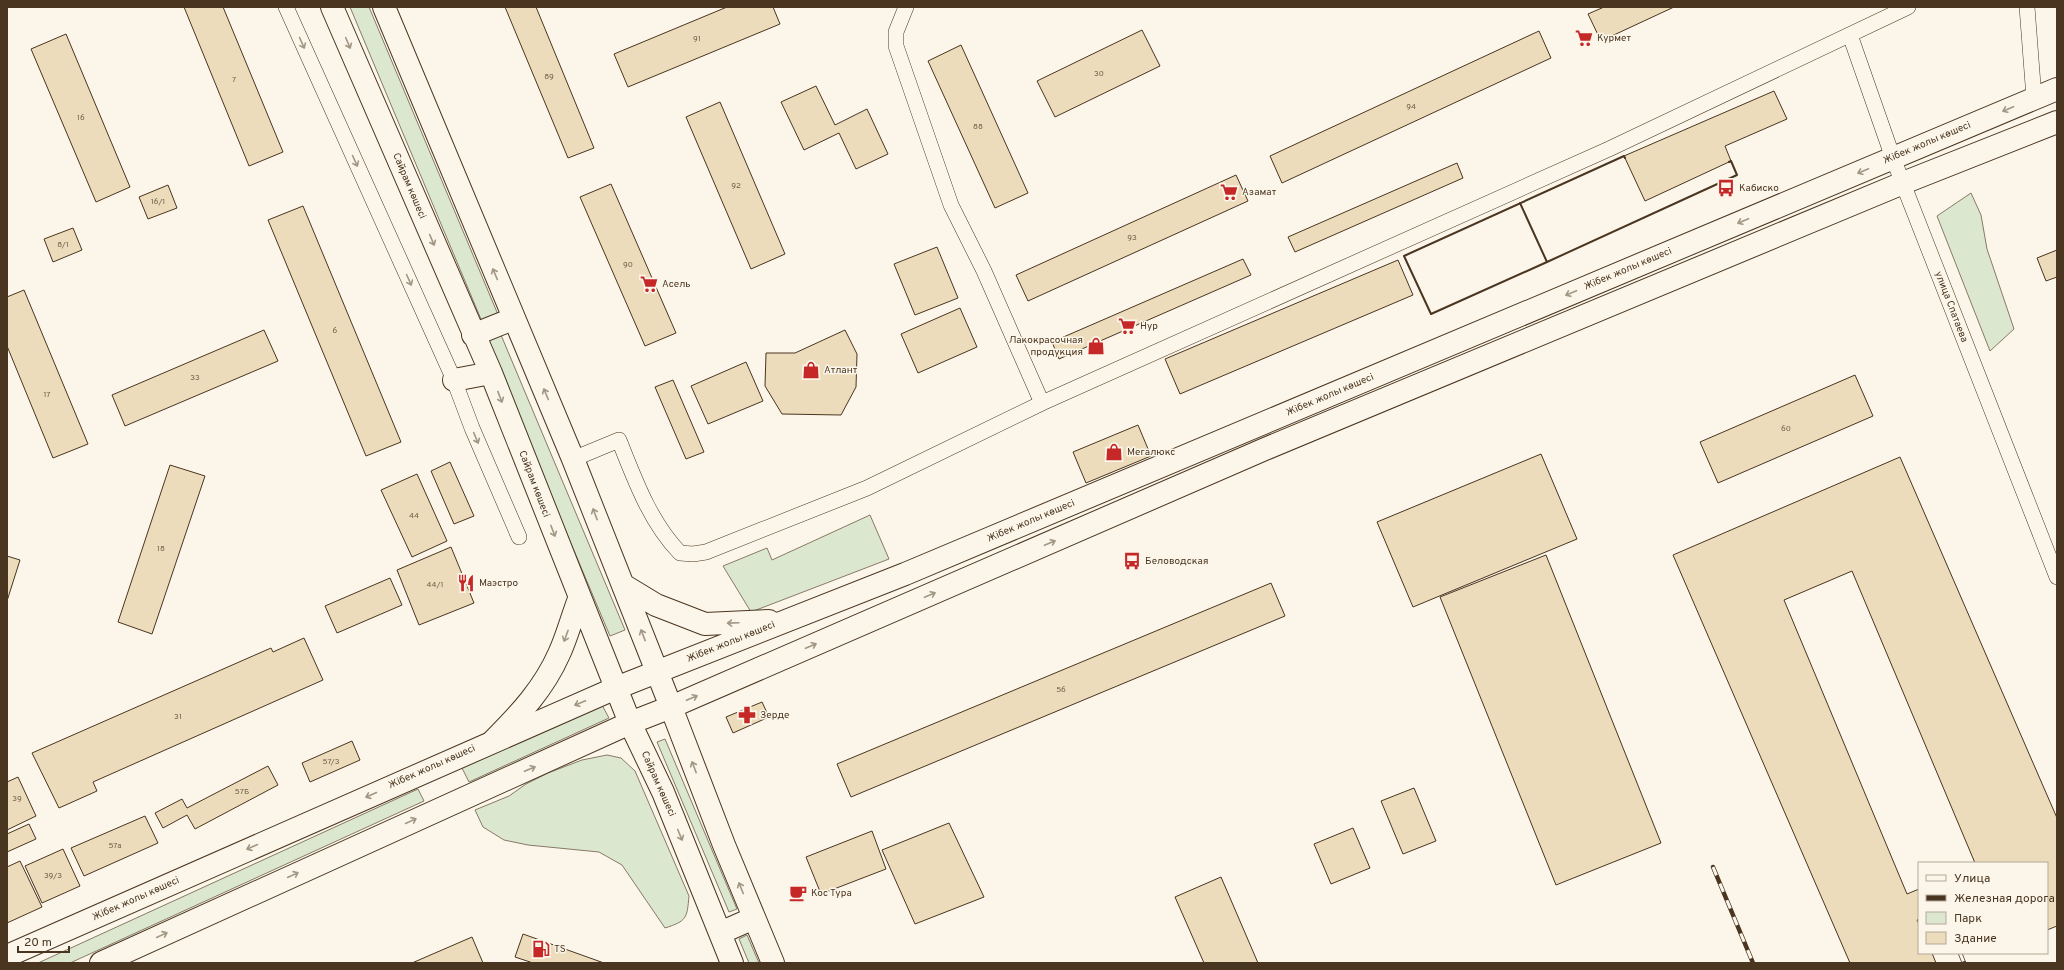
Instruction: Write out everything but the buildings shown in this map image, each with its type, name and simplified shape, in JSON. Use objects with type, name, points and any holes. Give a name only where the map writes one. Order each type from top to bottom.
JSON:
[{"type":"main road","name":"Сайрам көшесі","points":[[332,7],[490,373],[579,599],[630,723],[663,792],[732,963]]},
{"type":"main road","points":[[384,7],[573,458],[773,963]]},
{"type":"main road","name":"Жібек жолы көшесі","points":[[7,956],[494,740],[616,688],[905,574],[2057,89]]},
{"type":"main road","points":[[101,963],[630,723],[671,707],[1265,449],[1903,183],[2057,122]]},
{"type":"main road","points":[[473,335],[514,319]]},
{"type":"main road","points":[[454,380],[490,373]]},
{"type":"main road","points":[[623,585],[656,605],[705,624],[786,620]]},
{"type":"main road","points":[[494,740],[520,714],[543,684],[559,654],[579,599]]},
{"type":"main road","points":[[720,934],[754,918]]},
{"type":"street","points":[[286,7],[454,380],[472,428],[519,537]]},
{"type":"street","points":[[906,7],[896,32],[896,46],[898,54],[951,205],[984,271],[1042,402]]},
{"type":"street","points":[[573,458],[619,440],[644,502],[669,541],[680,553],[693,554],[706,552],[867,488],[1042,402],[1609,150],[1908,7]]},
{"type":"street","points":[[2027,7],[2034,98]]},
{"type":"street","name":"улица Спатаева","points":[[1850,35],[1893,158],[2057,577]]},
{"type":"green space","points":[[350,7],[369,7],[499,317],[483,324]]},
{"type":"green space","points":[[1971,193],[1981,215],[1987,249],[2014,329],[1990,351],[1937,216]]},
{"type":"green space","points":[[501,335],[625,630],[610,636],[486,342]]},
{"type":"green space","points":[[870,515],[889,559],[751,612],[723,566],[767,548],[772,560]]},
{"type":"green space","points":[[602,705],[609,718],[469,782],[462,768]]},
{"type":"green space","points":[[665,739],[737,909],[729,912],[657,742]]},
{"type":"green space","points":[[607,755],[621,758],[635,771],[689,896],[688,909],[684,918],[682,921],[672,926],[665,928],[622,865],[599,852],[528,845],[504,840],[483,827],[475,810],[509,796],[526,784],[548,773],[582,760]]},
{"type":"green space","points":[[418,789],[424,801],[70,963],[38,963]]},
{"type":"green space","points":[[747,935],[759,963],[749,963],[739,939]]},
{"type":"railway","points":[[1713,867],[1753,963]]},
{"type":"railway","points":[[1960,954],[1964,963]]},
{"type":"wall","points":[[1547,262],[1431,314],[1404,256],[1624,156],[1625,158]]},
{"type":"wall","points":[[1520,203],[1547,262],[1737,175],[1731,161],[1729,162]]},
{"type":"place","name":"Курмет","points":[[1584,38]]},
{"type":"place","name":"Кабиско","points":[[1726,188]]},
{"type":"place","name":"Азамат","points":[[1229,192]]},
{"type":"place","name":"Асель","points":[[649,284]]},
{"type":"place","name":"Нур","points":[[1127,326]]},
{"type":"place","name":"Лакокрасочная продукция","points":[[1096,346]]},
{"type":"place","name":"Атлант","points":[[811,370]]},
{"type":"place","name":"Мегалюкс","points":[[1114,452]]},
{"type":"place","name":"Беловодская","points":[[1132,561]]},
{"type":"place","name":"Маэстро","points":[[466,583]]},
{"type":"place","name":"Зерде","points":[[747,715]]},
{"type":"place","name":"Кос Тура","points":[[798,893]]},
{"type":"place","name":"TS","points":[[541,949]]}]
